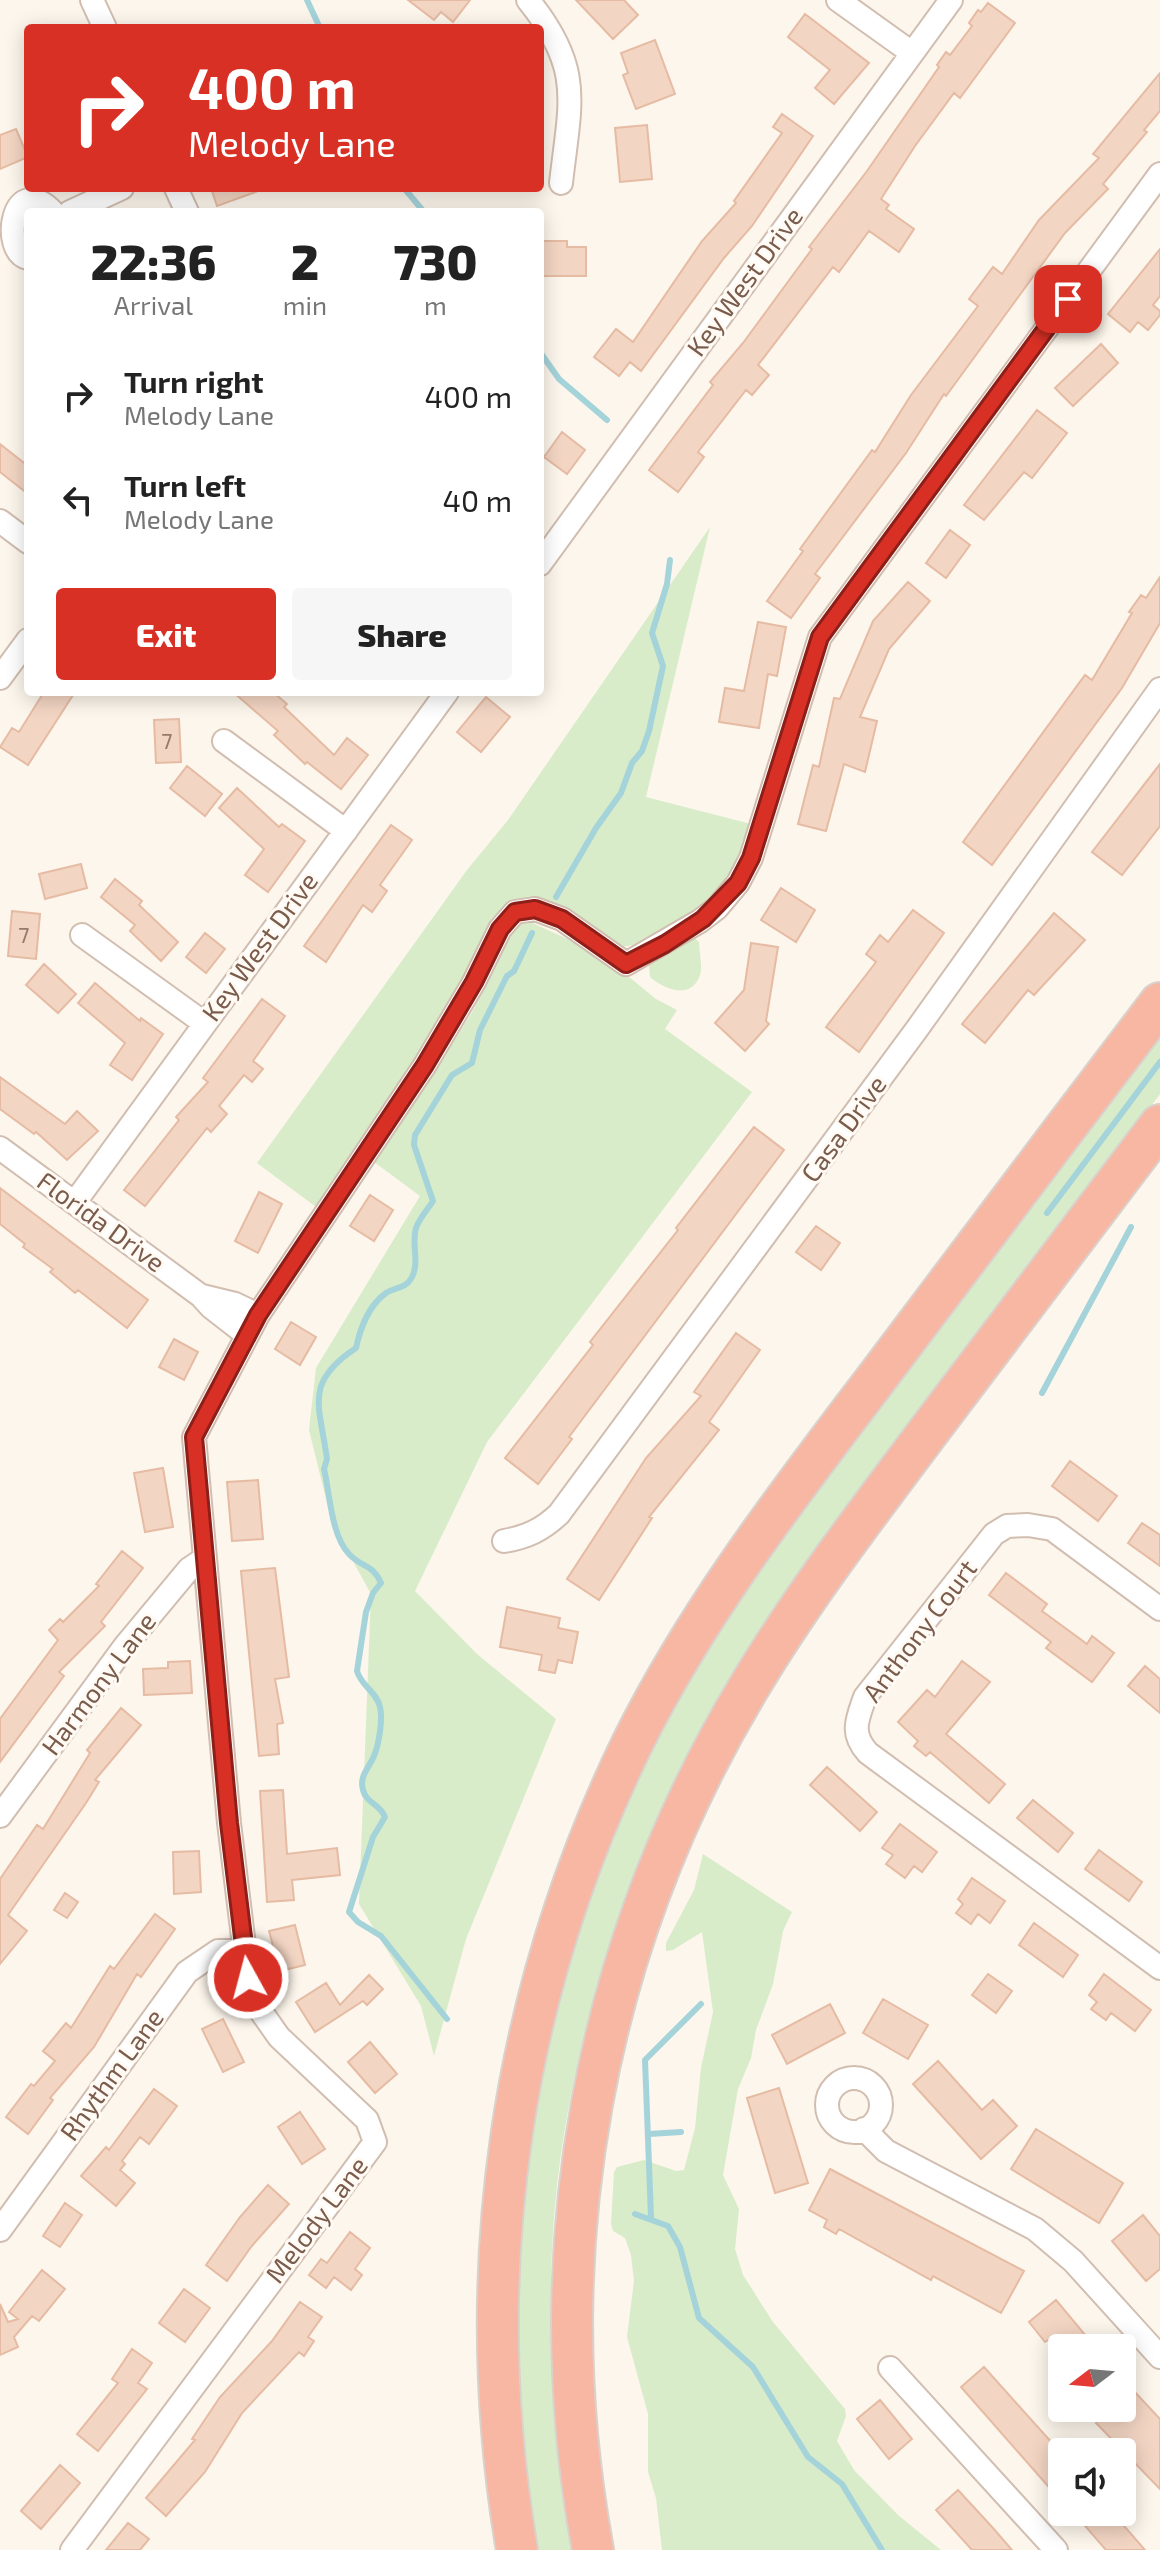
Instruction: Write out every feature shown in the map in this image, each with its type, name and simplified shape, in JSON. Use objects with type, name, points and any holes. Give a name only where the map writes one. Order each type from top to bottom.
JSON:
[{"type":"highway","points":[[517,2550],[500,2426],[497,2355],[501,2214],[509,2142],[520,2074],[555,1937],[605,1803],[669,1677],[744,1557],[1160,1003]]},
{"type":"highway","points":[[593,2550],[576,2436],[571,2366],[575,2221],[598,2069],[631,1944],[654,1879],[714,1750],[786,1628],[910,1456],[1160,1125]]},
{"type":"street","points":[[92,0],[103,24]]},
{"type":"street","points":[[528,0],[551,28],[570,75],[571,96],[561,183]]},
{"type":"street","points":[[838,0],[912,53]]},
{"type":"street","name":"Key West Drive","points":[[544,559],[951,0]]},
{"type":"street","name":"Melody Lane","points":[[72,2550],[375,2142],[367,2120],[279,2037],[260,2010],[248,1978],[194,1437],[252,1325],[425,1065],[474,982],[500,929],[515,912],[535,909],[562,919],[626,964],[677,937],[728,897],[751,858],[820,637],[1160,174]]},
{"type":"street","points":[[79,208],[113,192]]},
{"type":"street","points":[[24,257],[13,253],[5,245],[1,224],[4,214],[12,206],[32,200],[48,208]]},
{"type":"street","points":[[0,521],[24,539]]},
{"type":"street","points":[[0,678],[24,645]]},
{"type":"street","name":"Casa Drive","points":[[504,1541],[523,1538],[545,1527],[559,1514],[917,1029],[1160,689]]},
{"type":"street","name":"Key West Drive","points":[[75,1202],[444,696]]},
{"type":"street","points":[[224,741],[346,831]]},
{"type":"street","points":[[82,935],[204,1023]]},
{"type":"street","name":"Florida Drive","points":[[0,1148],[201,1296],[211,1307],[252,1325]]},
{"type":"street","name":"Anthony Court","points":[[1160,1609],[1052,1529],[1007,1526],[994,1534],[865,1697],[854,1728],[858,1742],[868,1753],[1160,1968]]},
{"type":"street","name":"Harmony Lane","points":[[0,1816],[125,1646],[189,1569],[204,1559]]},
{"type":"street","name":"Rhythm Lane","points":[[0,2230],[187,1972],[218,1951],[244,1951]]},
{"type":"street","points":[[864,2129],[886,2151],[1035,2229],[1056,2245],[1160,2357]]},
{"type":"street","points":[[890,2368],[1056,2550]]},
{"type":"green space","points":[[710,527],[646,797],[751,824],[735,871],[715,899],[686,922],[653,939],[620,947],[526,899],[501,910],[491,919],[459,1006],[316,1207],[257,1163],[467,870],[508,820]]},
{"type":"green space","points":[[530,922],[601,954],[656,999],[677,1010],[665,1029],[752,1092],[487,1442],[415,1591],[477,1654],[556,1719],[466,1939],[434,2056],[421,2006],[359,1904],[371,1594],[332,1523],[309,1430],[316,1368],[420,1196],[370,1159],[465,1024],[481,994],[501,943],[518,925]]},
{"type":"green space","points":[[694,937],[699,942],[701,963],[696,983],[690,988],[677,990],[650,977],[649,964]]},
{"type":"green space","points":[[1160,1031],[1160,1094],[769,1618],[723,1695],[681,1775],[644,1857],[612,1942],[586,2028],[567,2116],[555,2206],[551,2296],[557,2424],[572,2550],[536,2550],[514,2386],[520,2183],[557,1985],[623,1802],[676,1700],[756,1567]]},
{"type":"green space","points":[[703,1854],[792,1912],[783,1931],[773,1984],[756,2030],[751,2058],[738,2089],[723,2175],[739,2209],[735,2249],[743,2275],[773,2322],[845,2409],[846,2416],[837,2441],[854,2470],[898,2515],[941,2550],[662,2550],[656,2498],[648,2472],[648,2414],[627,2337],[634,2281],[631,2255],[625,2238],[613,2231],[611,2224],[614,2172],[617,2167],[644,2160],[676,2171],[684,2170],[695,2128],[701,2068],[713,2012],[702,1932],[673,1950],[666,1951],[666,1943],[694,1890]]},
{"type":"building","points":[[408,0],[470,0],[453,22],[441,12],[434,20]]},
{"type":"building","points":[[576,0],[624,0],[638,15],[613,39]]},
{"type":"building","points":[[988,3],[1015,23],[960,98],[954,93],[881,199],[889,205],[886,209],[914,229],[899,252],[869,231],[839,272],[833,267],[758,365],[769,375],[752,395],[746,390],[698,452],[704,457],[678,492],[649,470],[713,385],[710,382],[743,343],[812,249],[809,247],[867,171],[939,67],[937,65],[946,52],[950,55],[972,26],[969,23],[978,10],[981,12]]},
{"type":"building","points":[[805,14],[869,63],[834,104],[815,88],[830,70],[788,37]]},
{"type":"building","points":[[655,40],[675,94],[636,109],[623,75],[628,73],[621,53]]},
{"type":"building","points":[[1160,73],[1160,111],[1144,130],[1147,132],[1103,184],[1108,189],[1065,233],[946,396],[944,394],[906,453],[815,574],[820,578],[791,618],[767,601],[803,551],[800,549],[872,450],[875,452],[911,395],[978,306],[969,299],[993,267],[1002,274],[1039,220],[1099,158],[1093,154]]},
{"type":"building","points":[[782,114],[813,136],[752,226],[724,258],[641,371],[630,362],[619,376],[594,357],[616,329],[633,342],[702,241],[736,203],[734,201],[782,133],[773,127]]},
{"type":"building","points":[[647,125],[652,179],[620,182],[615,128]]},
{"type":"building","points":[[16,129],[24,148],[24,159],[0,169],[0,135]]},
{"type":"building","points":[[212,192],[256,192],[217,206]]},
{"type":"building","points":[[544,241],[567,241],[567,247],[586,247],[586,276],[544,276]]},
{"type":"building","points":[[1160,249],[1160,296],[1153,305],[1160,315],[1148,330],[1138,322],[1130,332],[1108,314]]},
{"type":"building","points":[[1101,344],[1118,363],[1073,406],[1055,388]]},
{"type":"building","points":[[1037,410],[1067,433],[1032,478],[1024,472],[984,520],[964,505]]},
{"type":"building","points":[[562,432],[585,450],[567,474],[544,457]]},
{"type":"building","points":[[0,444],[24,463],[24,491],[0,472]]},
{"type":"building","points":[[950,530],[970,545],[946,578],[926,563]]},
{"type":"building","points":[[1160,577],[1160,623],[1122,688],[992,865],[963,842],[1085,675],[1092,680],[1132,613],[1129,612],[1141,595],[1146,598]]},
{"type":"building","points":[[908,582],[930,601],[889,649],[860,717],[877,721],[865,772],[844,764],[826,831],[798,824],[813,765],[819,767],[834,698],[840,699],[873,621]]},
{"type":"building","points":[[758,622],[786,627],[777,676],[768,674],[759,728],[719,722],[725,688],[744,691]]},
{"type":"building","points":[[42,696],[72,696],[28,765],[0,747],[12,728],[19,732]]},
{"type":"building","points":[[238,696],[278,696],[287,704],[284,707],[334,755],[347,738],[368,755],[341,789],[307,762],[305,764],[274,735],[278,731]]},
{"type":"building","points":[[486,697],[510,717],[481,752],[457,732]]},
{"type":"building","points":[[179,719],[181,762],[156,763],[154,720]]},
{"type":"building","points":[[1160,764],[1160,826],[1122,875],[1092,852]]},
{"type":"building","points":[[187,766],[222,794],[205,816],[170,788]]},
{"type":"building","points":[[237,788],[279,827],[282,824],[305,841],[268,892],[245,875],[264,849],[219,808]]},
{"type":"building","points":[[391,825],[412,840],[380,885],[387,891],[372,912],[363,905],[326,962],[304,946]]},
{"type":"building","points":[[81,864],[87,888],[45,899],[39,874]]},
{"type":"building","points":[[115,879],[142,901],[139,905],[178,942],[161,961],[130,931],[135,925],[101,897]]},
{"type":"building","points":[[781,888],[815,910],[796,942],[761,920]]},
{"type":"building","points":[[913,910],[944,933],[859,1052],[826,1027],[876,962],[866,954],[880,935],[888,942]]},
{"type":"building","points":[[12,911],[40,914],[36,959],[8,956]]},
{"type":"building","points":[[1054,913],[1085,940],[1034,995],[1028,990],[985,1043],[962,1024]]},
{"type":"building","points":[[205,933],[225,949],[206,973],[186,957]]},
{"type":"building","points":[[751,943],[778,947],[766,1021],[769,1024],[745,1051],[715,1023],[744,990]]},
{"type":"building","points":[[44,964],[76,994],[58,1013],[26,985]]},
{"type":"building","points":[[95,983],[140,1021],[141,1018],[163,1034],[132,1080],[110,1065],[125,1043],[78,1003]]},
{"type":"building","points":[[262,999],[285,1016],[253,1061],[263,1069],[252,1082],[244,1075],[219,1106],[227,1114],[211,1132],[207,1128],[145,1206],[124,1190],[179,1120],[176,1117],[208,1082],[203,1078]]},
{"type":"building","points":[[0,1077],[65,1124],[77,1111],[98,1131],[67,1160],[36,1132],[34,1134],[0,1109]]},
{"type":"building","points":[[754,1127],[784,1150],[569,1437],[572,1439],[538,1484],[505,1458]]},
{"type":"building","points":[[0,1188],[148,1300],[127,1328],[78,1290],[75,1293],[50,1272],[53,1269],[23,1247],[25,1244],[0,1224]]},
{"type":"building","points":[[259,1192],[282,1204],[258,1253],[235,1241]]},
{"type":"building","points":[[370,1195],[393,1210],[374,1241],[350,1226]]},
{"type":"building","points":[[816,1226],[840,1243],[821,1270],[796,1252]]},
{"type":"building","points":[[291,1322],[316,1337],[300,1365],[275,1349]]},
{"type":"building","points":[[736,1333],[760,1350],[709,1422],[719,1430],[649,1517],[652,1518],[599,1600],[567,1579],[646,1458],[701,1396],[694,1392]]},
{"type":"building","points":[[174,1339],[198,1352],[184,1380],[159,1367]]},
{"type":"building","points":[[1070,1461],[1117,1496],[1098,1521],[1052,1486]]},
{"type":"building","points":[[163,1468],[173,1527],[145,1532],[134,1473]]},
{"type":"building","points":[[258,1480],[263,1539],[232,1541],[227,1482]]},
{"type":"building","points":[[1142,1523],[1160,1535],[1160,1566],[1128,1543]]},
{"type":"building","points":[[122,1551],[143,1568],[101,1622],[105,1626],[59,1672],[64,1676],[0,1762],[0,1719],[58,1640],[49,1630],[60,1619],[63,1622],[99,1586],[96,1584]]},
{"type":"building","points":[[275,1568],[289,1677],[275,1679],[283,1723],[277,1724],[279,1754],[259,1756],[241,1571]]},
{"type":"building","points":[[1006,1573],[1047,1604],[1042,1611],[1087,1644],[1092,1636],[1114,1653],[1092,1682],[1046,1648],[1051,1642],[989,1595]]},
{"type":"building","points":[[507,1607],[560,1618],[558,1628],[578,1632],[572,1663],[558,1660],[555,1673],[539,1670],[542,1655],[500,1647]]},
{"type":"building","points":[[190,1661],[192,1693],[144,1695],[143,1669],[168,1668],[168,1662]]},
{"type":"building","points":[[962,1661],[990,1682],[946,1734],[1005,1784],[989,1803],[930,1752],[926,1756],[914,1746],[918,1741],[898,1722],[927,1690],[935,1697]]},
{"type":"building","points":[[1145,1666],[1160,1679],[1160,1713],[1128,1686]]},
{"type":"building","points":[[121,1708],[141,1725],[95,1780],[99,1782],[86,1803],[8,1915],[27,1931],[0,1964],[0,1879],[37,1825],[43,1829],[90,1753],[87,1750]]},
{"type":"building","points":[[827,1767],[877,1812],[860,1831],[810,1785]]},
{"type":"building","points":[[283,1790],[287,1854],[337,1848],[340,1875],[292,1880],[294,1900],[267,1902],[260,1791]]},
{"type":"building","points":[[1033,1800],[1073,1833],[1058,1852],[1017,1818]]},
{"type":"building","points":[[900,1824],[937,1852],[922,1872],[914,1866],[905,1878],[886,1864],[893,1855],[882,1848]]},
{"type":"building","points":[[1099,1850],[1142,1882],[1129,1901],[1085,1869]]},
{"type":"building","points":[[199,1851],[201,1892],[174,1894],[173,1852]]},
{"type":"building","points":[[972,1878],[1005,1901],[990,1923],[978,1914],[971,1924],[956,1913],[963,1904],[958,1899]]},
{"type":"building","points":[[65,1893],[78,1902],[67,1918],[54,1910]]},
{"type":"building","points":[[155,1914],[175,1929],[141,1977],[137,1974],[94,2047],[50,2098],[53,2100],[28,2134],[6,2117],[31,2084],[34,2086],[55,2061],[43,2051],[66,2023],[71,2028],[110,1966],[114,1969]]},
{"type":"building","points":[[1034,1923],[1078,1955],[1063,1977],[1019,1945]]},
{"type":"building","points":[[295,1925],[305,1965],[280,1971],[269,1931]]},
{"type":"building","points":[[988,1974],[1012,1991],[996,2013],[972,1995]]},
{"type":"building","points":[[1104,1974],[1151,2010],[1135,2031],[1111,2013],[1106,2020],[1091,2009],[1097,2002],[1089,1995]]},
{"type":"building","points":[[369,1975],[383,1989],[367,2005],[363,2001],[315,2032],[296,2002],[326,1983],[340,2005]]},
{"type":"building","points":[[883,1999],[928,2025],[908,2059],[863,2033]]},
{"type":"building","points":[[830,2004],[845,2033],[787,2064],[772,2035]]},
{"type":"building","points":[[223,2019],[244,2062],[223,2072],[202,2029]]},
{"type":"building","points":[[370,2042],[397,2074],[375,2093],[348,2062]]},
{"type":"building","points":[[938,2061],[982,2110],[993,2100],[1017,2126],[981,2159],[913,2084]]},
{"type":"building","points":[[779,2088],[808,2183],[775,2193],[747,2098]]},
{"type":"building","points":[[154,2089],[177,2106],[149,2144],[140,2137],[122,2161],[125,2164],[120,2170],[135,2183],[116,2206],[81,2176],[106,2147],[109,2150]]},
{"type":"building","points":[[300,2112],[325,2149],[302,2164],[278,2127]]},
{"type":"building","points":[[1036,2129],[1123,2183],[1099,2223],[1011,2169]]},
{"type":"building","points":[[830,2169],[1024,2271],[1001,2313],[933,2276],[931,2280],[839,2229],[836,2234],[824,2227],[827,2220],[809,2210]]},
{"type":"building","points":[[268,2185],[289,2204],[251,2247],[227,2281],[206,2265],[240,2217]]},
{"type":"building","points":[[65,2203],[82,2215],[60,2247],[43,2236]]},
{"type":"building","points":[[1143,2215],[1160,2236],[1160,2269],[1146,2281],[1112,2241]]},
{"type":"building","points":[[350,2232],[370,2248],[355,2269],[362,2275],[351,2290],[334,2277],[326,2288],[309,2275],[321,2259],[327,2263]]},
{"type":"building","points":[[42,2270],[65,2289],[39,2321],[32,2316],[14,2337],[18,2347],[0,2355],[0,2304],[8,2322],[18,2319],[9,2312]]},
{"type":"building","points":[[184,2289],[210,2308],[185,2342],[159,2323]]},
{"type":"building","points":[[1056,2300],[1084,2334],[1048,2334],[1045,2342],[1029,2322]]},
{"type":"building","points":[[300,2302],[322,2317],[308,2337],[314,2341],[304,2356],[299,2352],[242,2413],[205,2472],[166,2516],[146,2498],[195,2440],[192,2439],[220,2397],[272,2341]]},
{"type":"building","points":[[132,2349],[152,2363],[138,2383],[147,2389],[98,2451],[77,2434],[118,2383],[112,2379]]},
{"type":"building","points":[[984,2367],[1048,2438],[1048,2486],[961,2387]]},
{"type":"building","points":[[1136,2393],[1160,2419],[1160,2489],[1136,2464],[1136,2438],[1111,2438],[1096,2423],[1136,2422]]},
{"type":"building","points":[[880,2400],[912,2439],[889,2459],[857,2419]]},
{"type":"building","points":[[60,2465],[80,2483],[41,2529],[21,2511]]},
{"type":"building","points":[[958,2490],[1012,2550],[972,2550],[936,2510]]},
{"type":"building","points":[[128,2523],[149,2539],[140,2550],[106,2550]]},
{"type":"building","points":[[1085,2526],[1124,2526],[1145,2550],[1106,2550]]},
{"type":"waterway","points":[[307,0],[318,24]]},
{"type":"waterway","points":[[407,192],[421,208]]},
{"type":"waterway","points":[[544,358],[559,379],[607,420]]},
{"type":"waterway","points":[[556,897],[596,828],[621,793],[649,731],[663,666],[652,633],[667,584],[670,560]]},
{"type":"waterway","points":[[447,2019],[381,1936],[358,1922],[349,1912],[373,1837],[385,1817],[367,1798],[362,1785],[377,1745],[381,1712],[376,1697],[357,1671],[366,1612],[373,1593],[381,1583],[371,1569],[349,1554],[338,1536],[324,1469],[327,1459],[319,1397],[328,1373],[356,1348],[363,1325],[375,1304],[386,1293],[407,1284],[412,1277],[416,1228],[433,1201],[414,1145],[415,1135],[452,1075],[472,1063],[480,1030],[532,933]]},
{"type":"waterway","points":[[1047,1213],[1160,1062]]},
{"type":"waterway","points":[[1042,1393],[1131,1227]]},
{"type":"waterway","points":[[651,2217],[645,2060],[701,2004]]},
{"type":"waterway","points":[[649,2134],[681,2132]]},
{"type":"waterway","points":[[635,2214],[668,2226],[680,2247],[699,2318],[753,2367],[808,2457],[842,2484],[882,2550]]},
{"type":"route","points":[[248,1978],[229,1823],[194,1437],[258,1315],[425,1065],[474,982],[500,929],[515,912],[535,909],[562,919],[626,964],[682,933],[728,897],[751,858],[820,637],[1068,299]]}]
